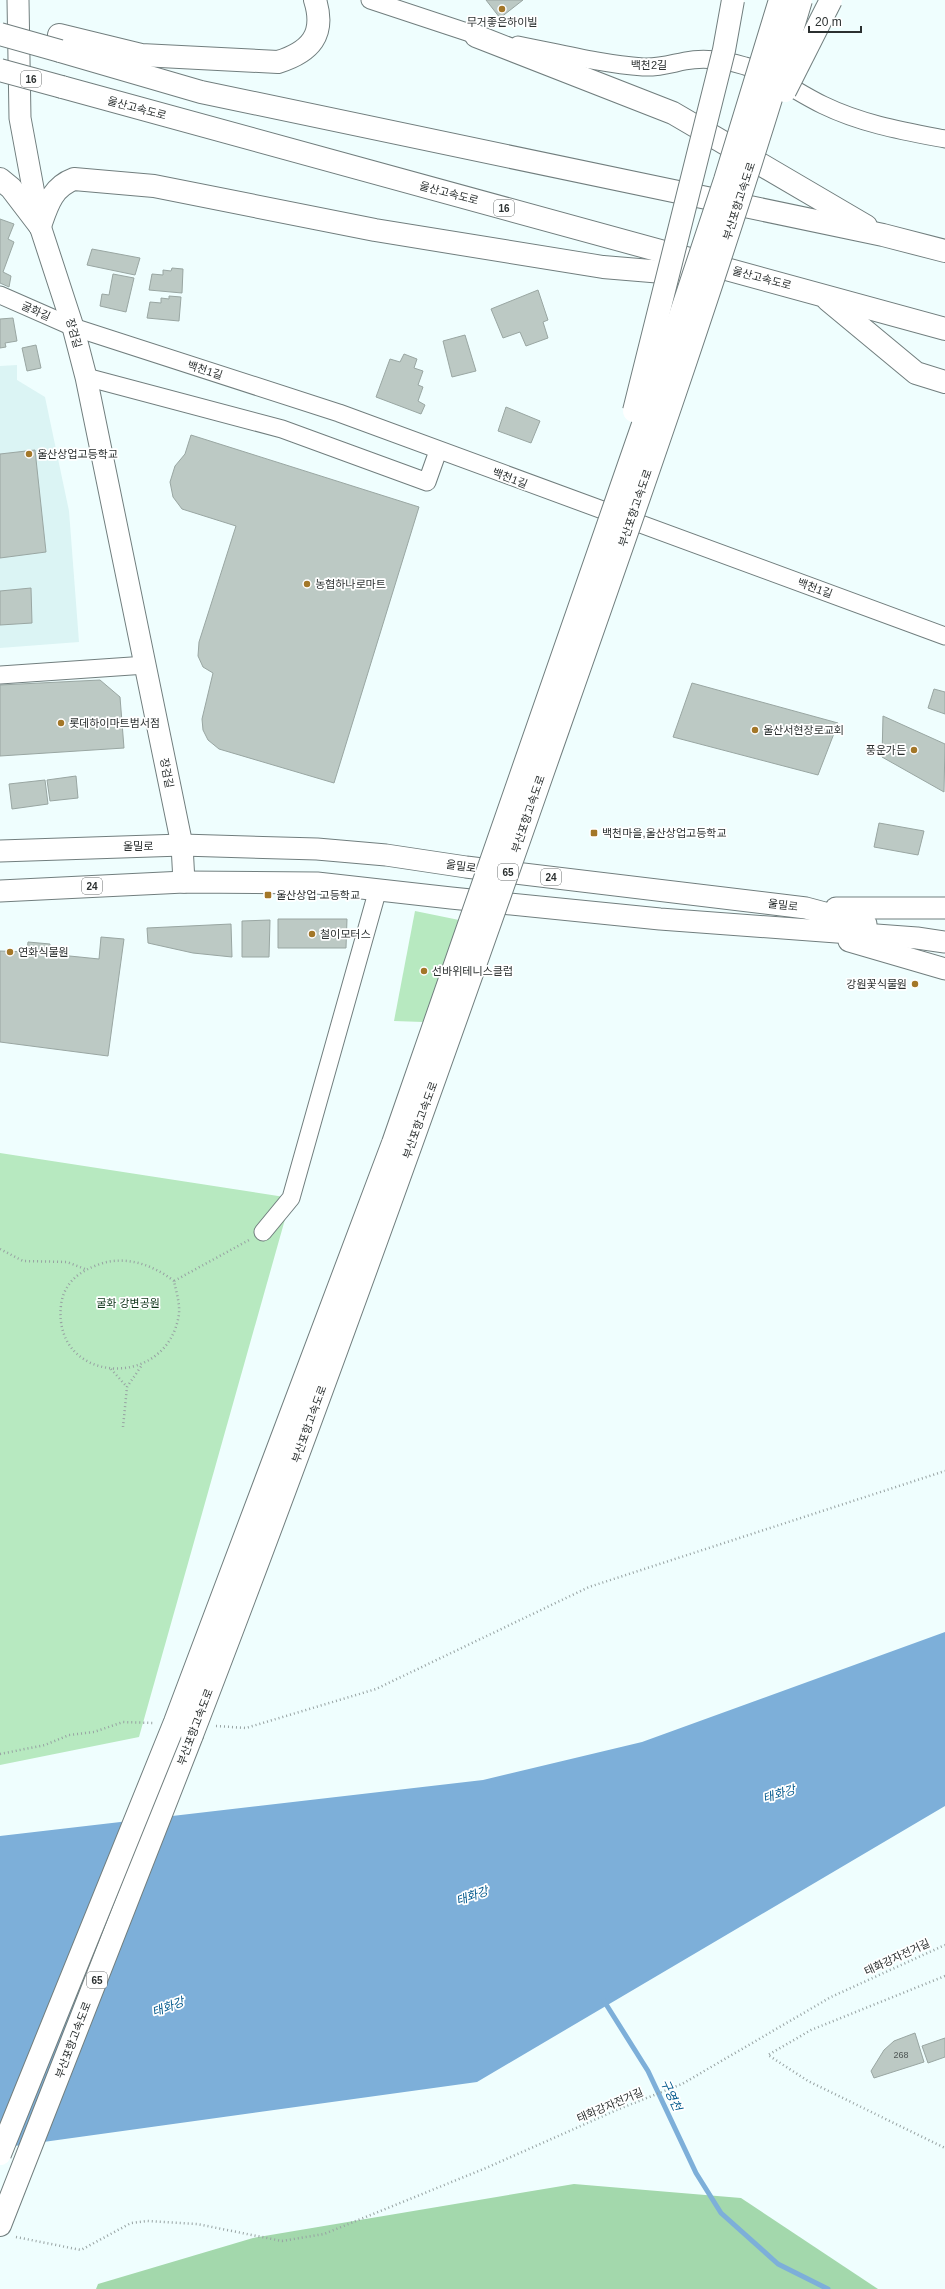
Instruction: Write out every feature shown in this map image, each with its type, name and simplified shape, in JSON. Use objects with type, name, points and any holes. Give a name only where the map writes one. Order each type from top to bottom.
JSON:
[{"type":"highway","points":[[0,34],[141,55],[278,62],[296,56],[310,45],[318,30],[320,16],[316,0]]},
{"type":"highway","points":[[602,546],[724,50],[733,0]]},
{"type":"highway","name":"부산포항고속도로","points":[[0,2154],[175,1722],[393,1143],[602,546],[725,180],[780,0]]},
{"type":"highway","name":"부산포항고속도로","points":[[7,2231],[263,1550],[423,1112],[597,619],[762,134],[801,0]]},
{"type":"highway","points":[[762,134],[831,0]]},
{"type":"highway","points":[[0,30],[59,43],[202,92],[883,235],[945,251]]},
{"type":"highway","points":[[476,36],[673,113],[883,235]]},
{"type":"highway","name":"울산고속도로","points":[[0,70],[945,329]]},
{"type":"highway","points":[[0,179],[11,188],[40,226]]},
{"type":"highway","points":[[40,226],[53,193],[64,183],[74,179],[154,186],[375,230],[603,267],[776,282]]},
{"type":"highway","points":[[822,295],[916,373],[945,382]]},
{"type":"main road","name":"장검길","points":[[18,0],[20,118],[40,226],[86,377],[182,845],[184,882]]},
{"type":"main road","name":"울밀로","points":[[0,851],[182,845],[310,848],[386,855],[466,867],[806,908],[917,938]]},
{"type":"main road","name":"울밀로","points":[[0,891],[184,882],[317,882],[451,898],[660,919],[806,929],[917,938],[945,942]]},
{"type":"main road","points":[[806,908],[945,908]]},
{"type":"main road","points":[[806,929],[945,969]]},
{"type":"street","name":"백천2길","points":[[370,0],[476,36],[557,53],[643,67],[671,66],[701,59],[720,60],[746,66],[777,78],[821,104],[847,116],[883,128],[945,140]]},
{"type":"street","name":"굴화길","points":[[0,295],[72,327]]},
{"type":"street","name":"백천1길","points":[[72,327],[339,414],[945,636]]},
{"type":"street","points":[[86,377],[282,429],[427,482],[438,451]]},
{"type":"street","points":[[0,675],[146,665]]},
{"type":"street","points":[[263,1232],[291,1198],[378,889]]},
{"type":"path","points":[[174,1281],[263,1232]]},
{"type":"path","points":[[0,1249],[23,1260],[67,1262],[85,1270]]},
{"type":"path","points":[[121,1259],[152,1268],[174,1281],[179,1313],[174,1331],[166,1346],[155,1357],[130,1368],[94,1366],[79,1356],[69,1344],[60,1324],[62,1298],[74,1276],[85,1270],[121,1259]]},
{"type":"path","points":[[123,1427],[127,1387],[142,1364]]},
{"type":"path","points":[[111,1368],[127,1387]]},
{"type":"path","points":[[208,1726],[246,1728],[376,1689],[589,1587],[945,1471]]},
{"type":"path","points":[[0,1754],[45,1745],[69,1735],[94,1732],[123,1722],[162,1724]]},
{"type":"path","name":"태화강자전거길","points":[[7,2231],[81,2250],[126,2225],[147,2220],[197,2224],[282,2241],[324,2234],[486,2168],[619,2109],[682,2084],[831,1997],[945,1945]]},
{"type":"path","points":[[945,1976],[811,2030],[768,2055],[808,2081],[945,2148]]},
{"type":"shaded area","name":"울산상업고등학교","points":[[17,365],[17,380],[45,397],[69,511],[79,642],[0,648],[0,366]]},
{"type":"green space","name":"선바위테니스클럽","points":[[415,911],[464,921],[423,1022],[394,1021]]},
{"type":"green space","name":"굴화 강변공원","points":[[0,1153],[291,1198],[139,1737],[0,1765]]},
{"type":"green space","points":[[574,2184],[741,2198],[878,2289],[96,2289],[98,2284],[253,2238]]},
{"type":"water","name":"태화강","points":[[945,1632],[945,1806],[477,2082],[0,2148],[0,1836],[483,1780],[642,1742]]},
{"type":"building","name":"무거좋은하이빌","points":[[486,0],[523,0],[500,18]]},
{"type":"building","points":[[0,219],[14,224],[8,239],[14,242],[3,272],[11,276],[9,287],[0,283]]},
{"type":"building","points":[[92,249],[140,258],[135,275],[87,265]]},
{"type":"building","points":[[172,268],[183,269],[182,293],[149,290],[152,274],[163,275],[163,270],[171,271]]},
{"type":"building","points":[[113,274],[134,278],[126,312],[100,306],[102,294],[109,295]]},
{"type":"building","points":[[538,290],[548,320],[543,322],[548,338],[526,346],[520,332],[503,338],[491,309]]},
{"type":"building","points":[[169,296],[181,297],[179,321],[147,318],[150,302],[161,303],[161,298],[169,299]]},
{"type":"building","points":[[13,318],[17,341],[5,343],[6,347],[0,348],[0,319]]},
{"type":"building","points":[[465,335],[476,371],[452,377],[443,341]]},
{"type":"building","points":[[36,345],[41,368],[27,371],[22,348]]},
{"type":"building","points":[[404,354],[417,359],[414,368],[423,371],[418,385],[423,387],[418,401],[425,405],[421,414],[376,397],[390,359],[400,362]]},
{"type":"building","points":[[506,407],[540,421],[531,443],[498,431]]},
{"type":"building","name":"농협하나로마트","points":[[191,435],[419,507],[334,783],[219,749],[208,740],[203,730],[202,719],[213,673],[203,667],[198,656],[199,642],[236,526],[182,509],[173,497],[170,482],[175,466],[185,454]]},
{"type":"building","points":[[35,450],[46,552],[0,558],[0,454]]},
{"type":"building","points":[[31,588],[32,623],[0,625],[0,591]]},
{"type":"building","name":"롯데하이마트범서점","points":[[100,680],[120,697],[124,748],[0,756],[0,685]]},
{"type":"building","name":"울산서현장로교회","points":[[692,683],[838,723],[818,775],[673,737]]},
{"type":"building","points":[[934,689],[945,692],[945,714],[928,708]]},
{"type":"building","name":"풍운가든","points":[[883,716],[945,744],[944,792],[882,757]]},
{"type":"building","points":[[76,776],[78,798],[50,801],[47,780]]},
{"type":"building","points":[[45,780],[48,804],[12,809],[9,784]]},
{"type":"building","points":[[879,823],[924,831],[918,855],[874,847]]},
{"type":"building","name":"철이모터스","points":[[278,919],[347,919],[346,948],[278,948]]},
{"type":"building","points":[[270,920],[269,957],[242,957],[242,921]]},
{"type":"building","points":[[231,924],[232,957],[193,953],[148,943],[147,928]]},
{"type":"building","points":[[101,937],[124,939],[108,1056],[0,1042],[0,951],[27,952],[28,942],[50,944],[50,954],[99,959]]},
{"type":"building","points":[[915,2033],[924,2062],[874,2078],[871,2071],[884,2050],[894,2041]]},
{"type":"building","points":[[945,2038],[945,2057],[928,2063],[922,2046]]},
{"type":"waterway","name":"구영천","points":[[604,2001],[648,2071],[696,2173],[721,2213],[778,2264],[828,2289]]},
{"type":"place","name":"무거좋은하이빌","points":[[502,9]]},
{"type":"place","name":"울산상업고등학교","points":[[29,454]]},
{"type":"place","name":"농협하나로마트","points":[[307,584]]},
{"type":"place","name":"롯데하이마트범서점","points":[[61,723]]},
{"type":"place","name":"울산서현장로교회","points":[[755,730]]},
{"type":"place","name":"풍운가든","points":[[914,750]]},
{"type":"place","name":"백천마을,울산상업고등학교","points":[[594,833]]},
{"type":"place","name":"울산상업 고등학교","points":[[268,895]]},
{"type":"place","name":"철이모터스","points":[[312,934]]},
{"type":"place","name":"연화식물원","points":[[10,952]]},
{"type":"place","name":"선바위테니스클럽","points":[[424,971]]},
{"type":"place","name":"강원꽃식물원","points":[[915,984]]}]
